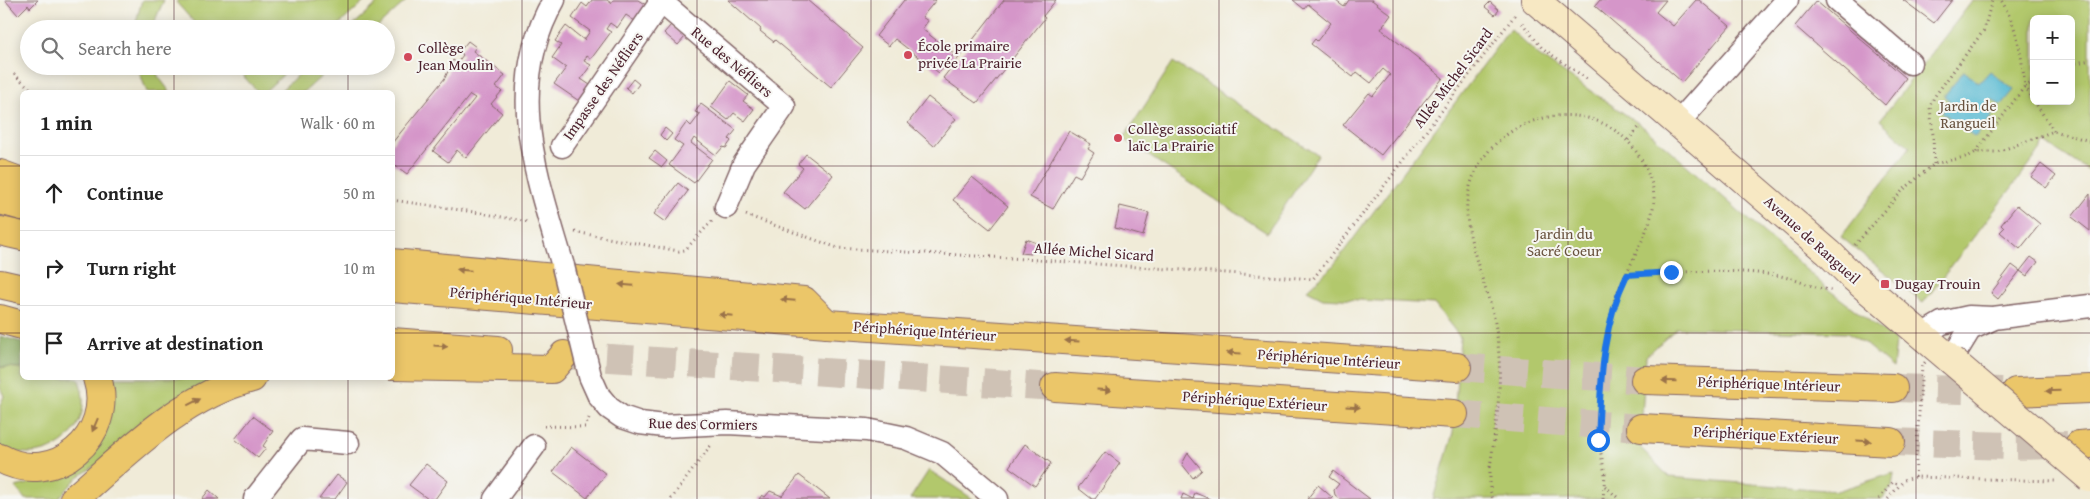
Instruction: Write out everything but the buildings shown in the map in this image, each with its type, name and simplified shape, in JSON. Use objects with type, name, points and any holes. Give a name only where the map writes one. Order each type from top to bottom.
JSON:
[{"type":"highway","points":[[0,174],[20,181]]},
{"type":"highway","points":[[0,200],[20,205]]},
{"type":"highway","points":[[0,231],[20,236]]},
{"type":"highway","points":[[395,263],[804,301],[827,324]]},
{"type":"highway","points":[[0,284],[20,289]]},
{"type":"highway","name":"Périphérique Intérieur","points":[[395,288],[827,324],[1457,367]]},
{"type":"highway","points":[[0,319],[20,324]]},
{"type":"highway","points":[[395,342],[564,355],[552,369],[395,366]]},
{"type":"highway","points":[[0,458],[7,462],[30,466],[50,465],[68,457],[86,442],[95,427],[101,409],[100,385],[98,380]]},
{"type":"highway","points":[[80,495],[154,430],[186,406],[218,390],[246,380]]},
{"type":"highway","name":"Périphérique Intérieur","points":[[1645,380],[1893,388]]},
{"type":"highway","name":"Périphérique Extérieur","points":[[1055,387],[1454,414]]},
{"type":"highway","points":[[2016,392],[2090,389]]},
{"type":"highway","name":"Périphérique Extérieur","points":[[1641,428],[1891,442]]},
{"type":"street","name":"Rue des Cormiers","points":[[554,0],[538,35],[527,82],[528,127],[538,174],[590,376],[599,396],[609,408],[622,416],[640,423],[664,426],[727,424],[867,430],[906,438],[942,453],[997,499]]},
{"type":"street","points":[[1678,123],[1787,0]]},
{"type":"street","points":[[1837,0],[1910,63]]},
{"type":"street","name":"Impasse des Néfliers","points":[[562,146],[660,1]]},
{"type":"street","name":"Rue des Néfliers","points":[[660,1],[784,106],[744,164],[726,207]]},
{"type":"street","name":"Avenue de Rangueil","points":[[1525,7],[1678,123],[1840,263],[1934,351],[2090,478]]},
{"type":"street","points":[[1934,351],[1942,323],[1969,317],[1993,318],[2090,306]]},
{"type":"street","points":[[1934,351],[1970,329],[1993,318]]},
{"type":"street","points":[[255,499],[302,440],[348,443]]},
{"type":"street","points":[[494,499],[534,446]]},
{"type":"path","points":[[1934,164],[1934,135],[1930,107],[1934,97],[1984,30],[1992,0]]},
{"type":"path","points":[[2001,0],[2009,14],[2020,43],[2026,86],[2030,94]]},
{"type":"path","name":"Allée Michel Sicard","points":[[726,207],[838,248],[1314,279],[1525,7]]},
{"type":"path","points":[[2075,63],[2090,60]]},
{"type":"path","points":[[14,74],[32,90]]},
{"type":"path","points":[[1840,263],[1903,190],[1934,164],[1969,156],[1976,152],[2026,86],[2030,84]]},
{"type":"path","points":[[2037,105],[2054,131]]},
{"type":"path","points":[[1493,499],[1490,490],[1490,467],[1500,380],[1498,335],[1468,225],[1467,204],[1469,191],[1485,156],[1507,134],[1527,123],[1548,116],[1568,115],[1588,118],[1613,129],[1628,140],[1651,179],[1654,198],[1652,214],[1616,299],[1609,324],[1601,379],[1598,440],[1605,474],[1603,499]]},
{"type":"path","points":[[1628,140],[1641,124]]},
{"type":"path","points":[[1976,152],[1997,152],[2054,131],[2090,141]]},
{"type":"path","points":[[395,200],[481,213],[538,224]]},
{"type":"path","points":[[567,230],[679,251],[685,250],[726,207]]},
{"type":"path","points":[[1627,275],[1671,272],[1748,273],[1781,276],[1829,290],[1838,290]]},
{"type":"path","points":[[1914,477],[1922,366],[1934,351]]},
{"type":"path","points":[[534,446],[542,426],[585,427],[599,396]]},
{"type":"path","points":[[670,499],[727,424]]},
{"type":"path","points":[[1888,499],[1904,480],[1914,477],[2061,481]]},
{"type":"path","points":[[1879,499],[1893,482],[1900,485]]},
{"type":"path","points":[[1605,486],[1619,499]]},
{"type":"green space","points":[[142,0],[164,0],[155,20],[136,20]]},
{"type":"green space","points":[[178,0],[366,0],[344,20],[192,20],[176,2]]},
{"type":"green space","points":[[381,0],[407,0],[385,20],[359,20]]},
{"type":"green space","name":"Jardin de Rangueil","points":[[1973,0],[2090,0],[2090,172],[2046,143],[1923,303],[1841,237],[1910,147],[1880,120]]},
{"type":"green space","name":"Jardin du Sacré Coeur","points":[[1510,29],[1539,56],[1641,125],[1829,290],[1896,341],[1893,368],[1864,343],[1847,333],[1677,328],[1646,356],[1640,447],[1669,477],[1837,491],[1894,473],[1892,487],[1882,499],[1433,499],[1453,433],[1460,337],[1434,304],[1323,298],[1307,290],[1333,266]]},
{"type":"green space","points":[[1173,62],[1318,155],[1267,233],[1123,139]]},
{"type":"green space","points":[[140,75],[158,75],[168,90],[146,90]]},
{"type":"green space","points":[[242,75],[283,75],[266,90],[256,90]]},
{"type":"green space","points":[[298,75],[323,75],[306,90],[281,90]]},
{"type":"green space","points":[[0,336],[20,341],[20,368],[0,367]]},
{"type":"green space","points":[[0,367],[20,368],[20,380],[79,380],[83,397],[82,414],[75,428],[65,440],[51,448],[35,453],[18,452],[0,446],[0,405],[4,396],[0,388]]},
{"type":"green space","points":[[110,380],[227,380],[78,477],[58,499],[25,499],[15,487],[28,484],[41,474],[67,467]]},
{"type":"green space","points":[[929,470],[973,499],[910,499]]},
{"type":"water","points":[[1964,71],[1979,83],[1990,71],[2014,90],[2001,106],[1992,99],[1984,108],[1993,115],[1975,137],[1942,112],[1950,101],[1944,96]]},
{"type":"tunnel","points":[[564,355],[1055,387]]},
{"type":"tunnel","points":[[1457,367],[1645,380]]},
{"type":"tunnel","points":[[1893,388],[2002,391]]},
{"type":"tunnel","points":[[1454,414],[1641,428]]},
{"type":"tunnel","points":[[1891,442],[2007,446],[2067,445]]},
{"type":"place","name":"École primaire privée La Prairie","points":[[908,55]]},
{"type":"place","name":"Collège Jean Moulin","points":[[408,57]]},
{"type":"place","name":"Collège associatif laïc La Prairie","points":[[1118,138]]},
{"type":"place","name":"Dugay Trouin","points":[[1885,284]]},
{"type":"route","points":[[1598,440],[1605,344],[1616,299],[1627,275],[1671,272]]}]
